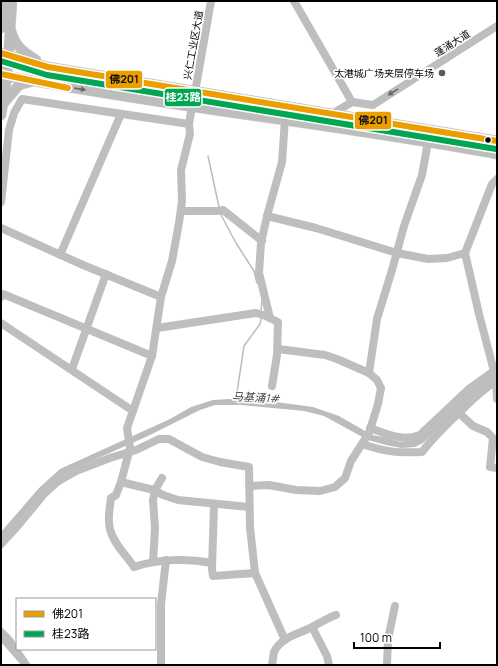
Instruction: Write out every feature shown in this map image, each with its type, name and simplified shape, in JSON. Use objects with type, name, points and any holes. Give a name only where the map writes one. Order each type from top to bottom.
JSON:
[{"type":"main road","points":[[1,115],[3,104],[5,55],[3,26],[4,1]]},
{"type":"main road","points":[[3,26],[12,1]]},
{"type":"main road","points":[[3,26],[22,51],[48,67]]},
{"type":"main road","points":[[5,55],[48,67],[497,141]]},
{"type":"main road","points":[[4,75],[63,87],[285,119],[497,154]]},
{"type":"main road","points":[[3,104],[19,85],[33,81]]},
{"type":"street","name":"兴仁工业区大道","points":[[195,92],[212,1]]},
{"type":"street","points":[[294,1],[352,102],[332,114]]},
{"type":"street","name":"蓬涌大道","points":[[352,102],[373,105],[497,26]]},
{"type":"street","points":[[1,202],[9,130],[14,112],[22,99],[189,124]]},
{"type":"street","points":[[192,106],[189,124],[190,134],[181,170],[182,201],[172,261],[161,297],[152,356],[127,428],[129,446],[121,482],[116,495],[111,498],[109,520],[110,530],[116,542],[134,567],[166,560],[205,561],[212,563]]},
{"type":"street","points":[[60,255],[121,114]]},
{"type":"street","points":[[263,315],[259,273],[262,241],[267,216],[282,162],[285,119]]},
{"type":"street","points":[[369,373],[377,319],[404,226],[424,170],[428,142]]},
{"type":"street","points":[[497,179],[492,184],[465,253],[495,377],[497,399]]},
{"type":"street","points":[[181,211],[220,210],[262,241]]},
{"type":"street","points":[[267,216],[316,228],[397,253],[428,259],[447,258],[465,253]]},
{"type":"street","points":[[1,228],[60,255],[161,297]]},
{"type":"street","points":[[72,369],[106,274]]},
{"type":"street","points":[[1,298],[3,294],[152,356]]},
{"type":"street","points":[[156,328],[263,315],[278,322],[278,349],[272,386]]},
{"type":"street","points":[[1,323],[133,411]]},
{"type":"street","points":[[249,486],[269,485],[296,490],[320,491],[335,487],[345,478],[351,461],[364,442],[370,430],[378,404],[381,388],[377,380],[369,373],[325,355],[278,349]]},
{"type":"street","points":[[364,442],[378,449],[395,453],[422,452],[439,432],[495,377]]},
{"type":"street","points":[[370,430],[399,438],[413,438],[420,435],[470,388],[495,377]]},
{"type":"street","points":[[458,413],[473,426],[487,432],[493,438],[490,467],[497,468]]},
{"type":"street","points":[[129,446],[136,450],[159,439],[169,439],[202,457],[249,468],[250,527],[255,573],[285,640]]},
{"type":"street","points":[[1,544],[44,494],[57,482],[76,471],[129,446]]},
{"type":"street","points":[[153,562],[155,528],[153,500],[155,490],[162,478]]},
{"type":"street","points":[[121,482],[155,490],[163,495],[178,500],[249,507]]},
{"type":"street","points":[[214,504],[213,576],[255,573]]},
{"type":"street","points":[[161,665],[161,604],[166,560]]},
{"type":"street","points":[[387,665],[388,639],[395,606]]},
{"type":"street","points":[[272,665],[274,653],[285,640],[336,615]]},
{"type":"street","points":[[312,627],[327,656],[329,665]]},
{"type":"shaded area","points":[[491,377],[497,378],[469,399],[423,443],[415,447],[401,448],[368,440],[324,416],[304,411],[241,405],[215,405],[200,410],[148,436],[78,467],[24,515],[1,539],[1,532],[39,488],[60,469],[170,419],[191,407],[213,400],[246,398],[313,407],[339,416],[372,435],[389,438],[400,442],[415,440],[467,393]]},
{"type":"shaded area","points":[[1,627],[12,637],[16,644],[16,650],[21,650],[31,665],[21,665],[1,642]]},
{"type":"waterway","points":[[208,156],[219,207]]},
{"type":"waterway","points":[[220,213],[236,243],[254,271],[257,283]]},
{"type":"waterway","points":[[261,311],[262,300]]},
{"type":"waterway","name":"马基涌1#","points":[[236,399],[244,346],[260,324],[261,318]]},
{"type":"transit line","name":"佛201","points":[[1,53],[48,67],[497,141]]},
{"type":"transit line","name":"桂23路","points":[[1,61],[47,75],[496,149]]},
{"type":"transit line","name":"佛201","points":[[1,74],[68,88]]},
{"type":"place","name":"太港城广场夹层停车场","points":[[442,73]]}]
